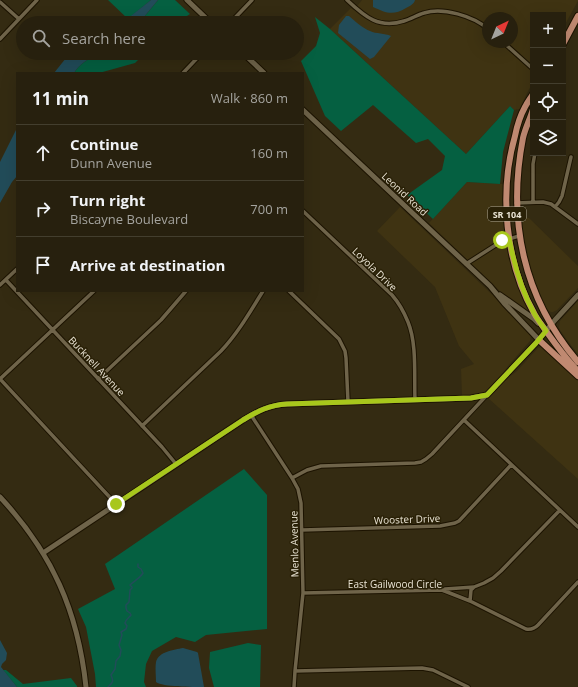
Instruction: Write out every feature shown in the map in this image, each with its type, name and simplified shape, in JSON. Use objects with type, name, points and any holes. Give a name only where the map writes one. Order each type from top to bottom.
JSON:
[{"type":"main road","points":[[566,38],[578,16]]},
{"type":"main road","name":"SR 104","points":[[530,99],[524,108],[518,126],[508,167],[506,209],[509,238],[516,269],[526,298],[534,313],[557,347],[578,371]]},
{"type":"main road","name":"SR 104","points":[[530,118],[523,137],[519,169],[516,203],[519,236],[527,271],[533,288],[551,325],[578,362]]},
{"type":"main road","points":[[538,340],[578,376]]},
{"type":"street","points":[[22,16],[37,0]]},
{"type":"street","points":[[187,0],[204,16]]},
{"type":"street","points":[[237,16],[252,0]]},
{"type":"street","points":[[347,0],[366,17],[381,22],[389,23],[404,21],[423,13],[436,11],[467,17],[482,24]]},
{"type":"street","points":[[0,2],[16,16]]},
{"type":"street","points":[[0,39],[16,22]]},
{"type":"street","points":[[510,48],[530,66]]},
{"type":"street","points":[[184,72],[195,60]]},
{"type":"street","points":[[250,60],[263,72]]},
{"type":"street","name":"Leonid Road","points":[[304,111],[495,291],[534,319],[546,331]]},
{"type":"street","points":[[533,202],[533,164],[534,156]]},
{"type":"street","points":[[555,207],[562,196],[571,157]]},
{"type":"street","points":[[508,167],[519,169]]},
{"type":"street","points":[[516,203],[546,202],[578,224]]},
{"type":"street","name":"Loyola Drive","points":[[304,212],[392,295],[401,307],[408,321],[412,337],[415,400]]},
{"type":"street","points":[[466,264],[502,240],[519,236]]},
{"type":"street","points":[[0,285],[16,270]]},
{"type":"street","name":"Bucknell Avenue","points":[[6,280],[16,291]]},
{"type":"street","name":"Leonid Road","points":[[495,291],[538,340]]},
{"type":"street","name":"Bucknell Avenue","points":[[17,292],[176,464]]},
{"type":"street","points":[[93,292],[0,379],[116,504]]},
{"type":"street","points":[[98,379],[161,320],[185,292]]},
{"type":"street","points":[[142,426],[230,342],[262,292]]},
{"type":"street","points":[[290,292],[335,334],[343,345],[346,358],[348,402]]},
{"type":"street","points":[[292,478],[307,470],[321,466],[421,462],[432,454],[464,420],[578,295]]},
{"type":"street","points":[[43,553],[250,415],[263,408],[278,405],[471,398],[487,395]]},
{"type":"street","name":"Menlo Avenue","points":[[250,415],[292,478],[300,495],[303,593],[294,687]]},
{"type":"street","points":[[464,420],[578,527]]},
{"type":"street","name":"Wooster Drive","points":[[302,530],[440,526],[455,523],[459,521],[511,465]]},
{"type":"street","points":[[0,497],[20,520],[43,553],[60,585],[74,624],[81,653],[86,687]]},
{"type":"street","points":[[442,590],[474,587],[484,584],[493,578],[501,572],[560,510]]},
{"type":"street","name":"East Gailwood Circle","points":[[303,593],[442,590],[470,600],[530,630],[538,625],[578,582]]},
{"type":"street","points":[[470,600],[471,590],[474,587]]},
{"type":"street","points":[[295,672],[428,668],[468,687]]},
{"type":"shaded area","points":[[362,0],[578,0],[566,23],[566,12],[530,12],[530,88],[520,109],[514,110],[510,106],[466,154],[330,29],[351,8],[354,10]]},
{"type":"shaded area","points":[[467,182],[504,184],[504,221],[509,254],[530,314],[503,294],[429,223]]},
{"type":"shaded area","points":[[400,207],[503,305],[531,336],[530,341],[503,373],[488,390],[479,395],[462,396],[461,369],[474,364],[459,346],[435,287],[377,231]]},
{"type":"shaded area","points":[[520,217],[529,218],[578,266],[578,288],[557,310],[553,312],[546,309],[538,293],[528,263]]},
{"type":"shaded area","points":[[578,301],[578,354],[559,327],[560,321]]},
{"type":"shaded area","points":[[538,348],[544,348],[578,379],[578,479],[488,398],[504,381],[517,371]]},
{"type":"green space","points":[[108,0],[151,0],[132,16],[125,16]]},
{"type":"green space","points":[[158,0],[175,0],[190,14],[187,16],[145,16]]},
{"type":"green space","points":[[315,17],[466,154],[510,106],[514,110],[503,152],[500,184],[467,182],[433,219],[407,195],[442,170],[445,156],[428,139],[416,143],[373,105],[341,131],[325,116],[301,61],[304,60],[304,58],[316,46],[320,33]]},
{"type":"green space","points":[[87,60],[138,60],[135,63],[103,72],[75,72]]},
{"type":"green space","points":[[244,469],[267,495],[267,629],[206,635],[195,642],[176,637],[152,651],[146,664],[144,682],[146,687],[96,687],[86,627],[78,609],[115,589],[105,564]]},
{"type":"green space","points":[[248,643],[261,645],[260,687],[214,687],[209,668],[210,652]]},
{"type":"green space","points":[[3,670],[6,670],[23,684],[71,678],[77,687],[17,687]]},
{"type":"water","points":[[151,0],[158,0],[145,16],[131,16]]},
{"type":"water","points":[[373,0],[415,0],[413,4],[397,12],[390,13],[373,7]]},
{"type":"water","points":[[346,16],[349,16],[367,30],[391,36],[374,57],[370,59],[338,33],[339,25]]},
{"type":"water","points":[[64,60],[87,60],[75,72],[55,72]]},
{"type":"water","points":[[16,130],[16,177],[0,203],[0,162]]},
{"type":"water","points":[[0,640],[7,653],[6,660],[1,667],[17,687],[0,687]]},
{"type":"water","points":[[183,648],[198,653],[204,687],[171,686],[156,682],[156,662],[160,655]]},
{"type":"waterway","points":[[108,687],[112,682],[111,675],[115,669],[116,661],[120,656],[121,650],[119,645],[122,635],[121,632],[126,629],[127,626],[125,622],[131,615],[126,608],[126,605],[129,602],[130,590],[132,588],[130,585],[143,573],[138,567],[138,564]]},
{"type":"route","points":[[116,504],[250,415],[263,408],[287,404],[471,398],[487,395],[546,331],[526,298],[509,238],[502,240]]}]
